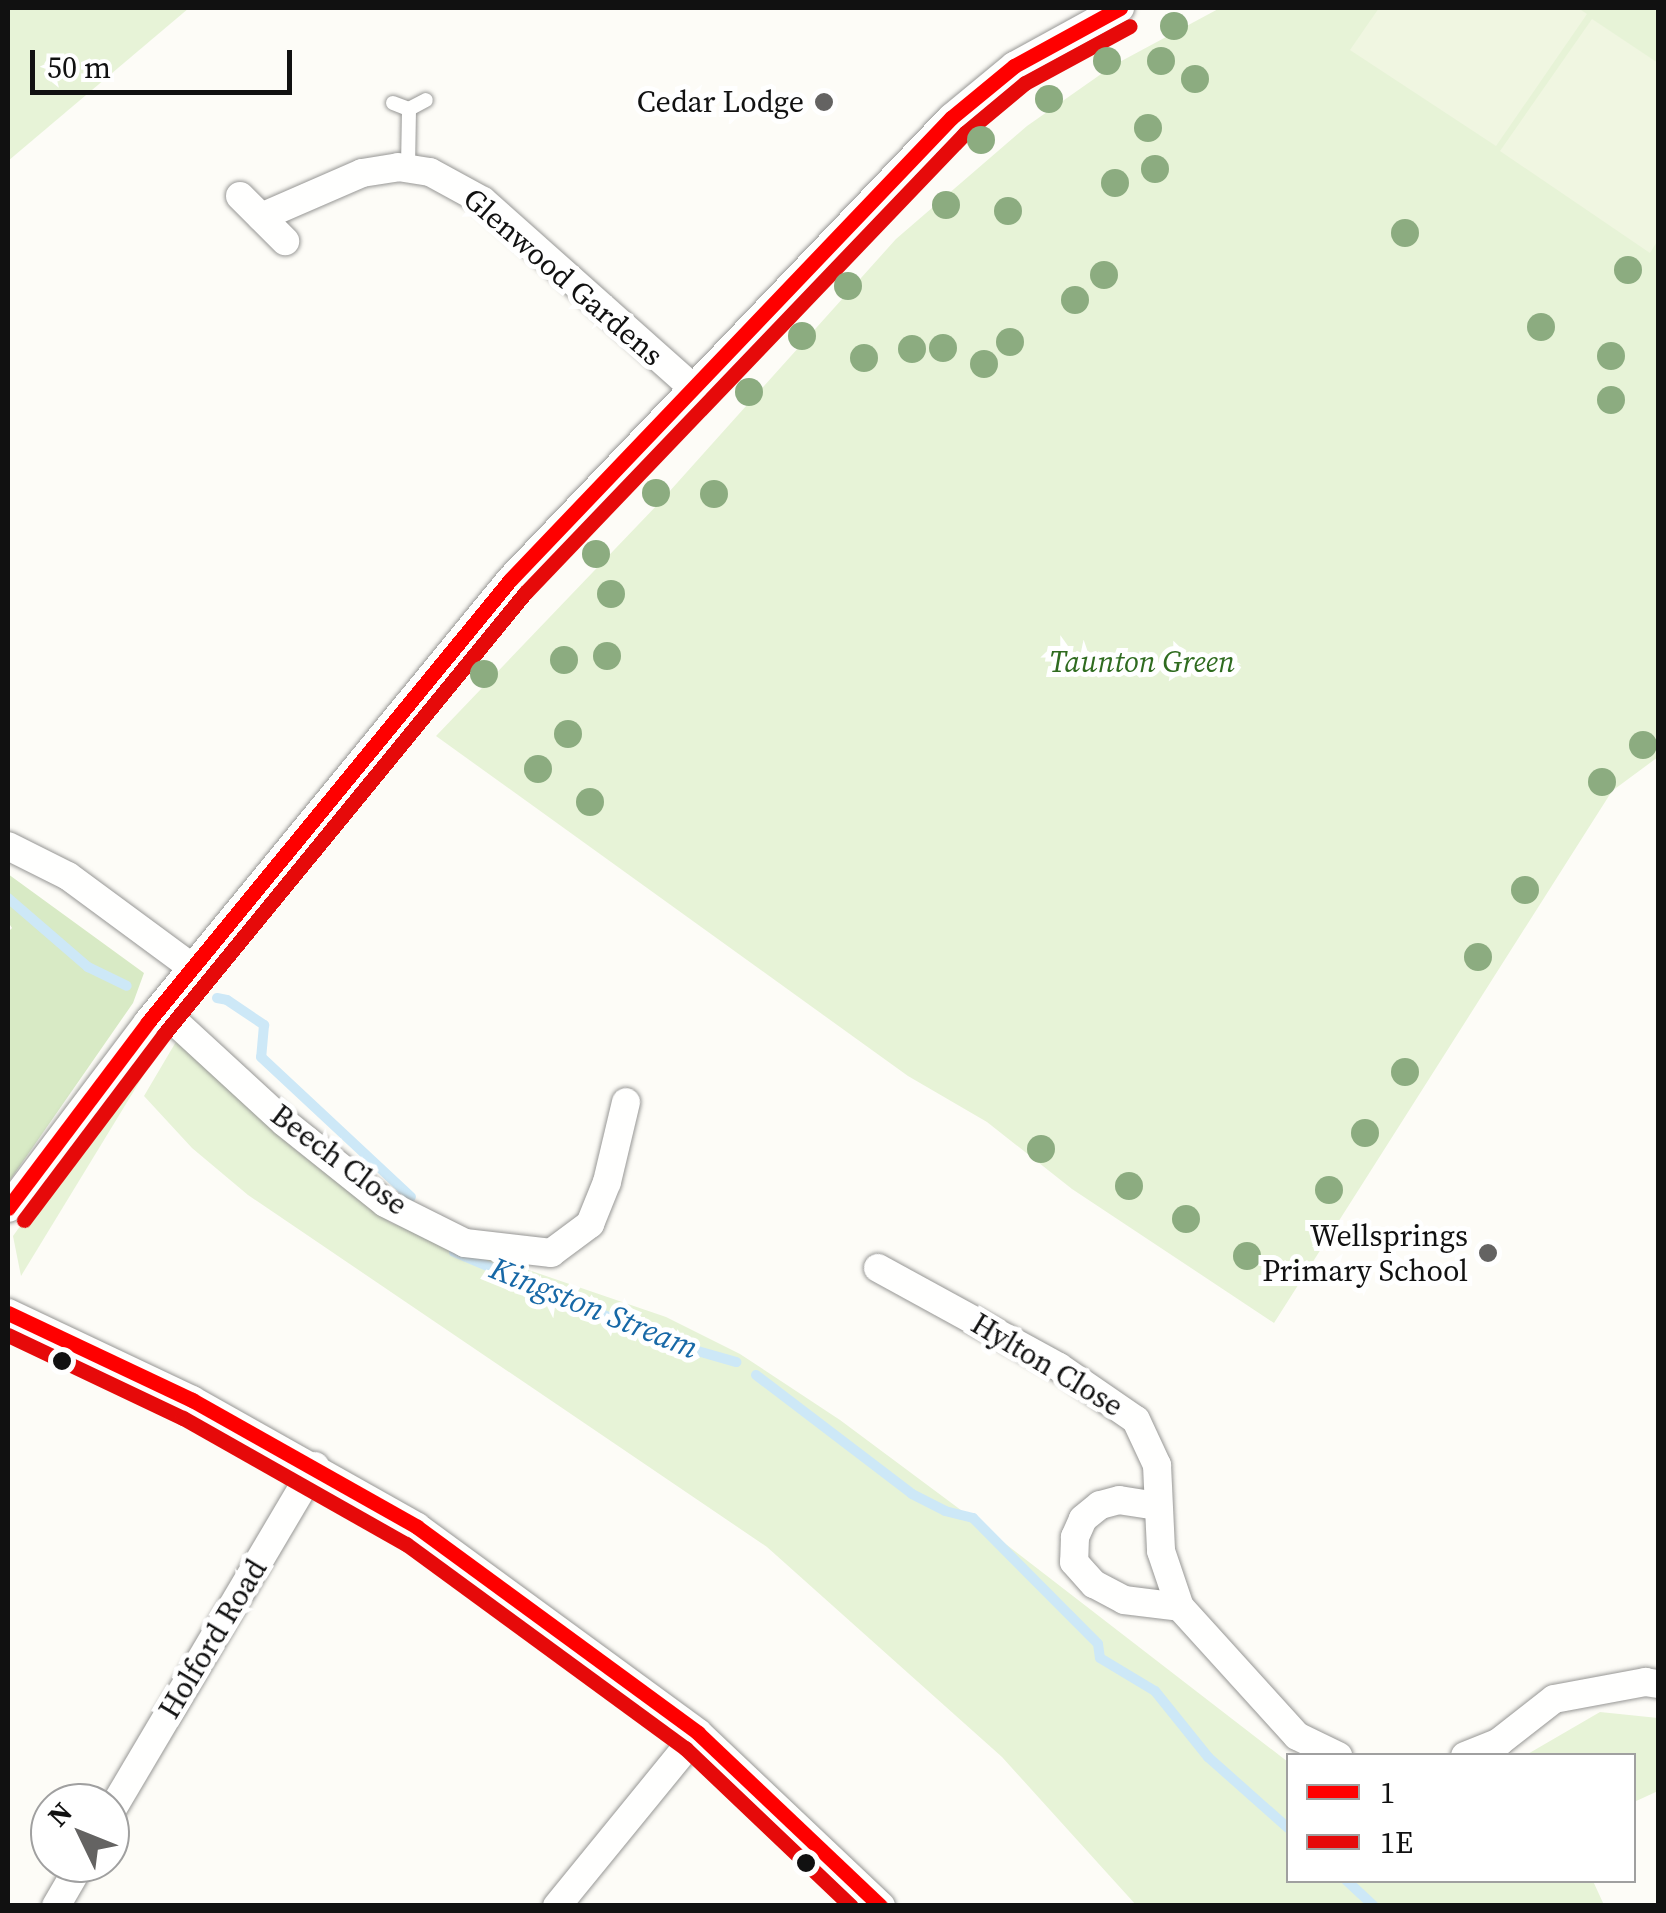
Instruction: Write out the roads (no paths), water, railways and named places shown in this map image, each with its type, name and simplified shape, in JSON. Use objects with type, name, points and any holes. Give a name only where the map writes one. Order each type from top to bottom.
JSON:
[{"type":"street","points":[[8,1208],[160,1008],[510,580],[950,118],[1014,66],[1120,8]]},
{"type":"street","points":[[260,216],[362,173],[408,167]]},
{"type":"street","name":"Glenwood Gardens","points":[[408,167],[430,172],[483,201],[692,387]]},
{"type":"street","points":[[240,196],[285,241]]},
{"type":"street","points":[[8,846],[68,876],[193,968]]},
{"type":"street","name":"Beech Close","points":[[160,1008],[284,1122],[384,1203],[465,1243],[550,1253],[590,1224],[608,1182],[626,1102]]},
{"type":"street","name":"Hylton Close","points":[[878,1268],[1060,1367],[1136,1420],[1157,1465],[1161,1552],[1180,1608],[1297,1736],[1332,1753]]},
{"type":"street","points":[[8,1313],[192,1400],[315,1466],[495,1580],[698,1734],[881,1906]]},
{"type":"street","name":"Holford Road","points":[[128,1783],[315,1466]]},
{"type":"street","points":[[1157,1506],[1119,1500],[1100,1505],[1083,1519],[1075,1537],[1074,1562],[1094,1584],[1124,1600],[1180,1608]]},
{"type":"street","points":[[1472,1753],[1499,1742],[1554,1699],[1645,1682],[1658,1684]]},
{"type":"street","points":[[557,1906],[698,1734]]},
{"type":"street","points":[[56,1906],[69,1883]]},
{"type":"lane","points":[[393,103],[409,109],[426,100]]},
{"type":"lane","points":[[408,167],[409,109]]},
{"type":"waterway","name":"Kingston Stream","points":[[8,898],[88,967],[127,986]]},
{"type":"waterway","name":"Kingston Stream","points":[[217,998],[227,1000],[264,1025],[261,1057],[411,1197]]},
{"type":"waterway","name":"Kingston Stream","points":[[454,1252],[673,1344],[736,1362]]},
{"type":"waterway","name":"Kingston Stream","points":[[756,1375],[912,1494],[945,1511],[973,1518],[1098,1644],[1100,1658],[1155,1691],[1208,1757],[1286,1826]]},
{"type":"waterway","name":"Kingston Stream","points":[[1349,1883],[1374,1906]]},
{"type":"place","name":"Cedar Lodge","points":[[824,102]]},
{"type":"place","name":"Wellsprings Primary School","points":[[1488,1253]]},
{"type":"park label","name":"Taunton Green","points":[[1142,662]]}]
